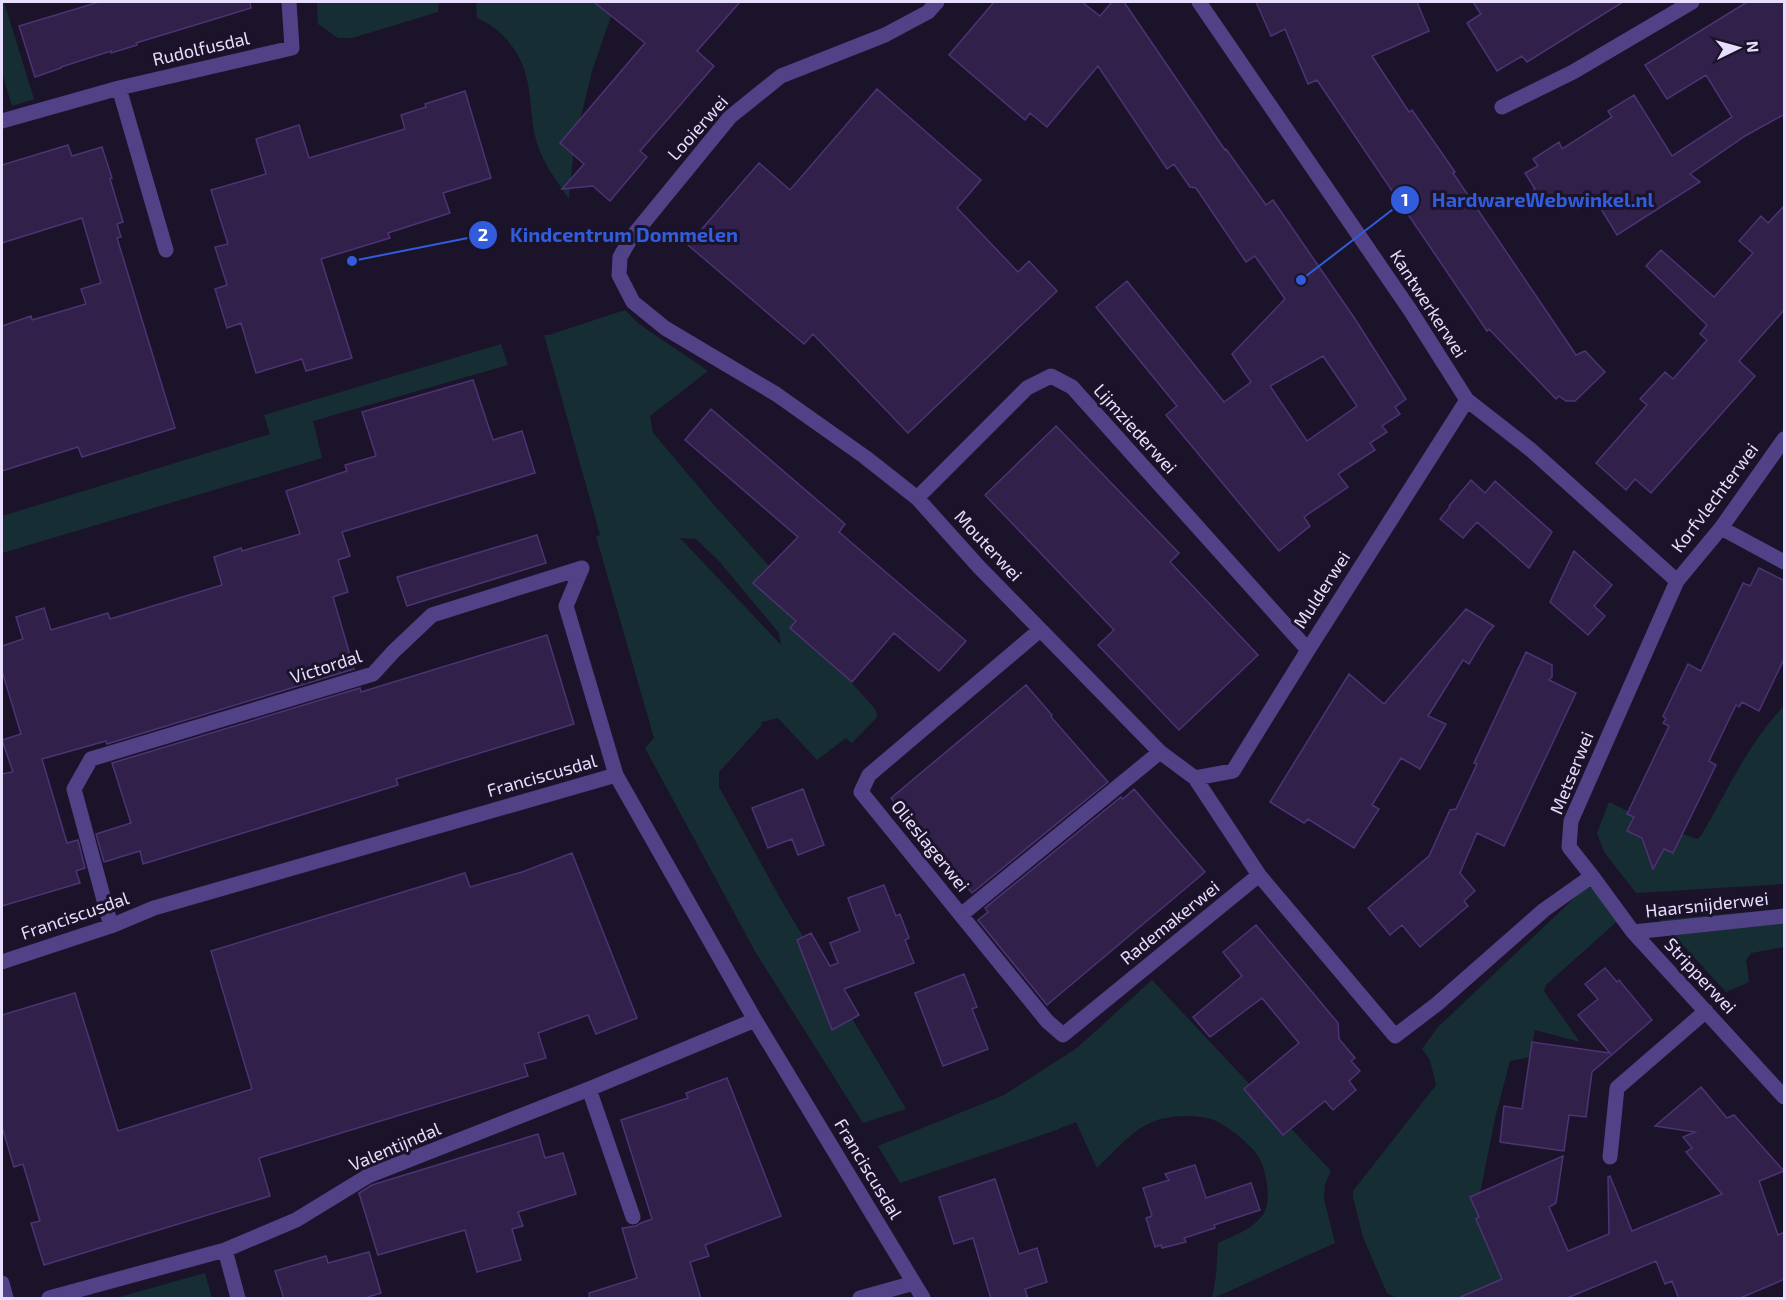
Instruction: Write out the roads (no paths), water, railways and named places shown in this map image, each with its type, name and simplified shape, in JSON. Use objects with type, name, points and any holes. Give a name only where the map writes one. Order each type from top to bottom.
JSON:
[{"type":"street","name":"Rudolfusdal","points":[[2,121],[119,88],[292,48],[289,2]]},
{"type":"street","name":"Looierwei","points":[[633,302],[619,276],[620,257],[630,238],[730,117],[781,76],[885,35],[928,12],[937,2]]},
{"type":"street","name":"Kantwerkerwei","points":[[1199,2],[1410,310],[1467,400],[1531,450],[1677,580]]},
{"type":"street","points":[[1502,107],[1573,72],[1692,2]]},
{"type":"street","points":[[119,88],[166,250]]},
{"type":"street","name":"Mouterwei","points":[[633,302],[665,328],[776,394],[865,457],[916,498],[979,567],[1160,752],[1195,778],[1259,875]]},
{"type":"street","name":"Lijmziederwei","points":[[916,498],[1028,388],[1052,376],[1072,387],[1308,650]]},
{"type":"street","name":"Mulderwei","points":[[1195,778],[1233,771],[1467,400]]},
{"type":"street","name":"Korfvlechterwei","points":[[1677,580],[1721,528],[1785,439]]},
{"type":"street","points":[[1721,528],[1785,562]]},
{"type":"street","name":"Victordal","points":[[111,926],[74,789],[91,759],[373,674],[432,615],[582,568],[566,606],[616,775]]},
{"type":"street","name":"Metserwei","points":[[1592,876],[1569,847],[1571,822],[1677,580]]},
{"type":"street","name":"Olieslagerwei","points":[[1040,630],[869,775],[861,792],[961,915],[1160,752]]},
{"type":"street","name":"Franciscusdal","points":[[2,962],[111,926],[154,908],[616,775],[755,1020],[923,1299]]},
{"type":"street","points":[[1259,875],[1395,1036],[1437,1004],[1544,910],[1592,876]]},
{"type":"street","name":"Rademakerwei","points":[[961,915],[1047,1021],[1063,1035],[1259,875]]},
{"type":"street","name":"Stripperwei","points":[[1592,876],[1633,932],[1785,1097]]},
{"type":"street","name":"Haarsnijderwei","points":[[1633,932],[1785,916]]},
{"type":"street","points":[[1610,1157],[1617,1088],[1706,1011]]},
{"type":"street","name":"Valentijndal","points":[[49,1299],[225,1250],[296,1220],[368,1176],[589,1089],[755,1020]]},
{"type":"street","points":[[589,1089],[633,1216]]},
{"type":"street","points":[[225,1250],[238,1299]]},
{"type":"street","points":[[2,1282],[6,1299]]},
{"type":"street","points":[[860,1299],[914,1283]]},
{"type":"place","name":"Kindcentrum Dommelen","points":[[352,261]]},
{"type":"place","name":"HardwareWebwinkel.nl","points":[[1301,280]]}]
